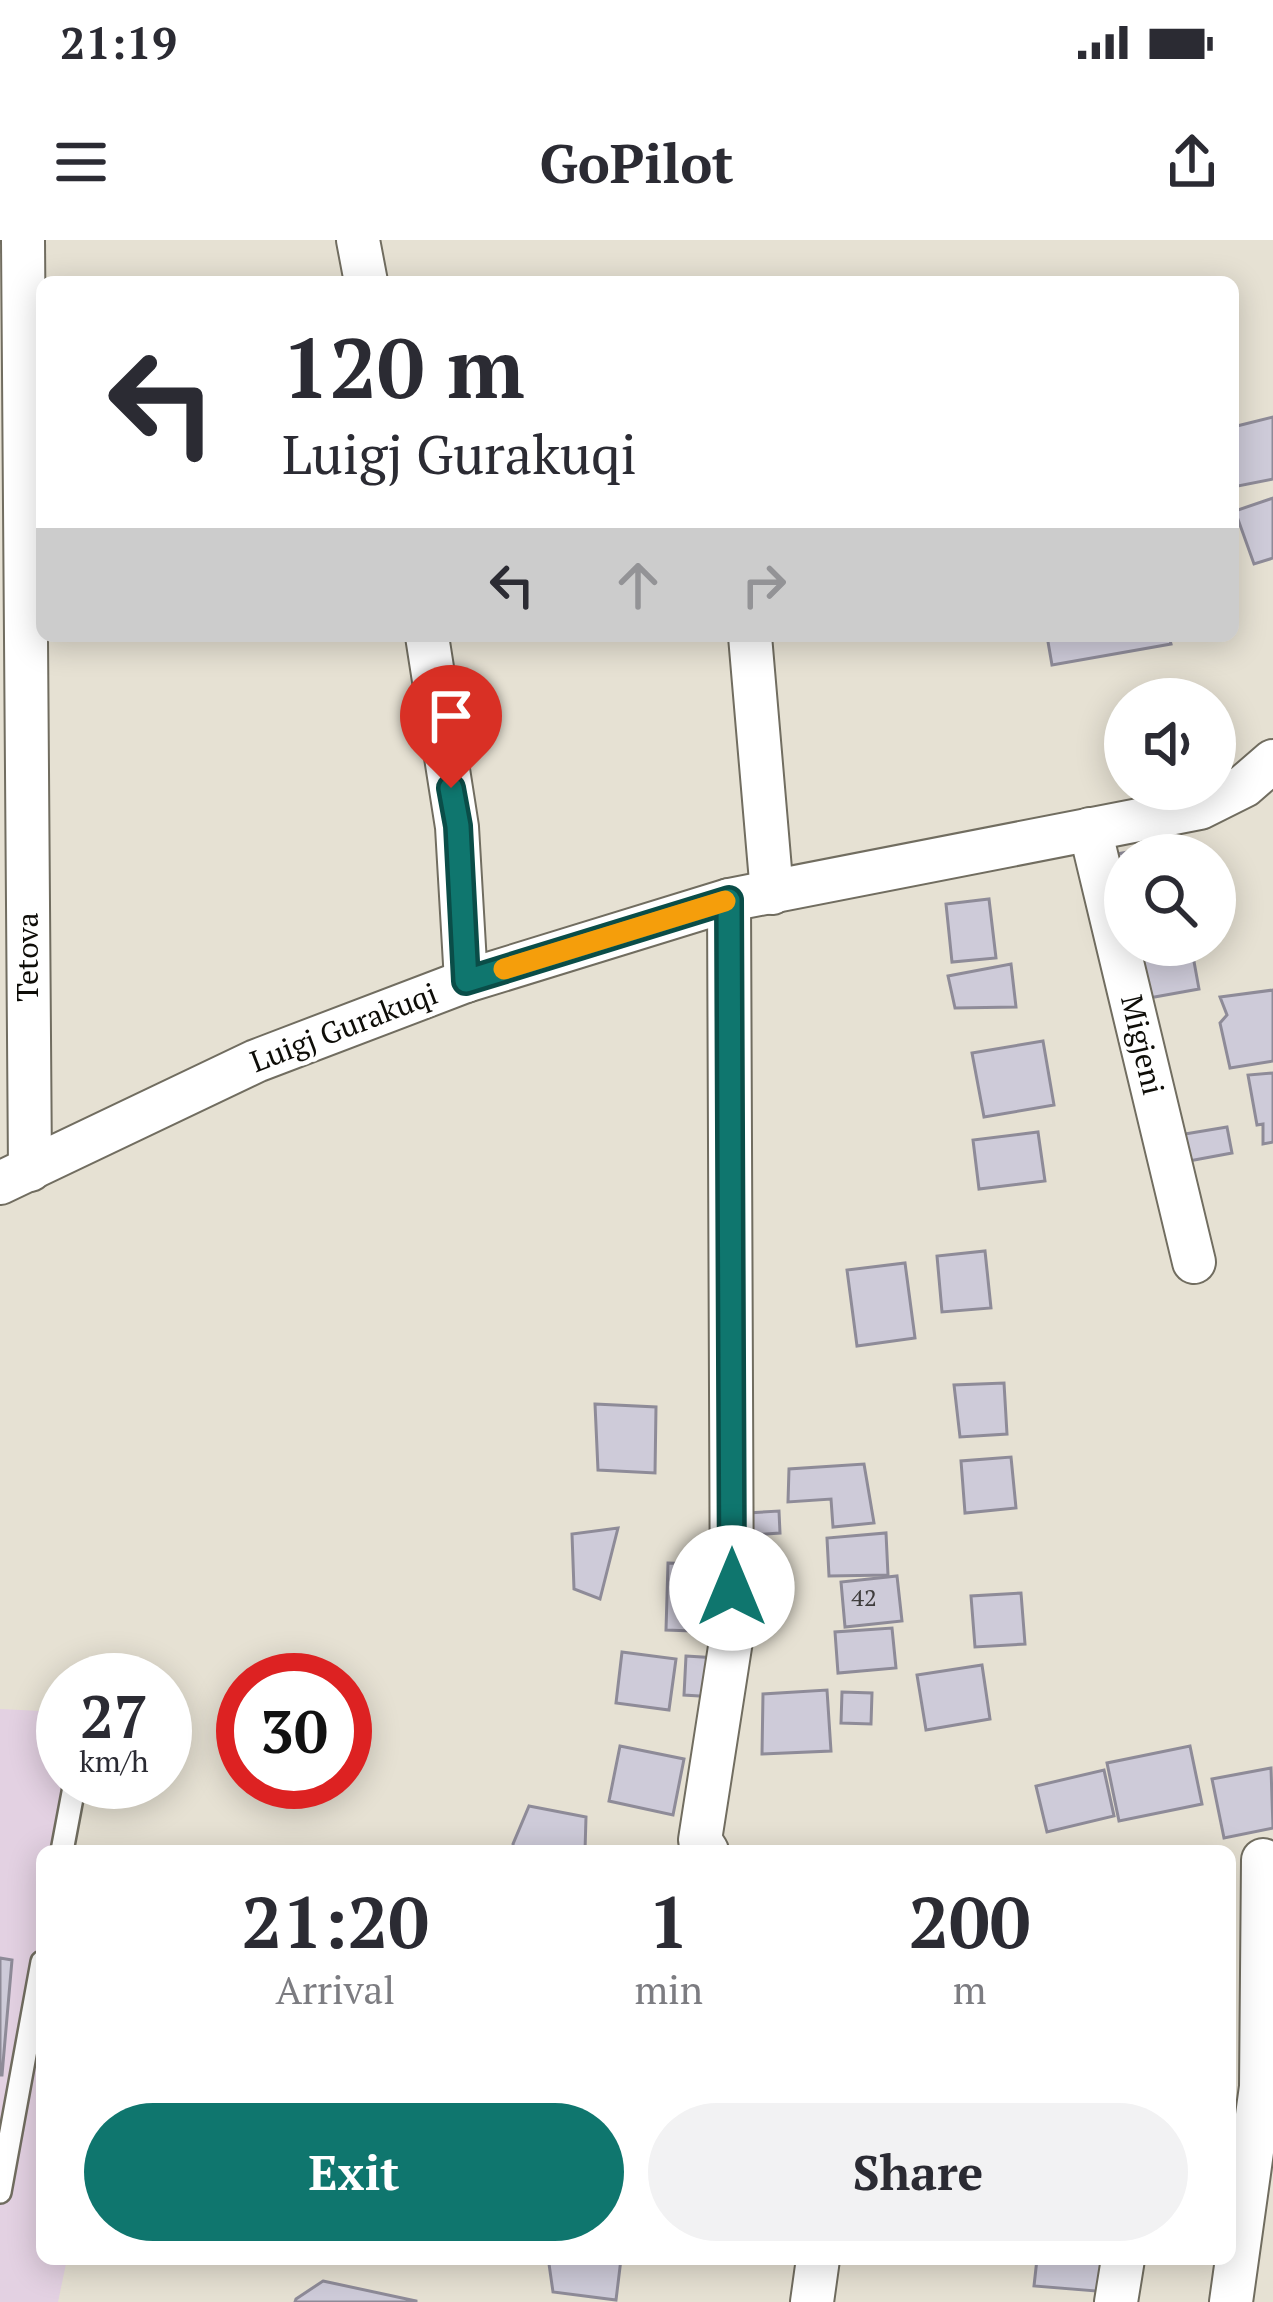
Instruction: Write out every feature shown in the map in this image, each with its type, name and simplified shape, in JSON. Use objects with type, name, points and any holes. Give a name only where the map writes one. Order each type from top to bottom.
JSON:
[{"type":"street","name":"Tetova","points":[[15,1177],[23,240]]},
{"type":"street","points":[[358,240],[365,276]]},
{"type":"street","points":[[428,642],[458,826],[466,981]]},
{"type":"street","points":[[751,642],[772,893]]},
{"type":"street","name":"Luigj Gurakuqi","points":[[15,1177],[256,1061],[466,981],[729,900],[1200,808],[1244,786],[1273,761]]},
{"type":"street","name":"Migjeni","points":[[1090,829],[1194,1262]]},
{"type":"street","points":[[701,1845],[733,1634],[729,900]]},
{"type":"street","points":[[1232,2302],[1261,2087],[1263,1860]]},
{"type":"street","points":[[812,2302],[817,2265]]},
{"type":"street","points":[[1116,2302],[1122,2265]]},
{"type":"lane","points":[[63,1845],[70,1809]]},
{"type":"lane","points":[[0,2192],[36,1995]]},
{"type":"shaded area","points":[[0,1709],[36,1711],[36,1809],[61,1809],[57,1845],[36,1845],[36,2265],[66,2265],[58,2302],[0,2302]]},
{"type":"building","points":[[1273,417],[1273,479],[1239,486],[1239,426]]},
{"type":"building","points":[[1273,498],[1273,558],[1254,564],[1239,510]]},
{"type":"building","points":[[1048,642],[1171,644],[1052,665]]},
{"type":"building","points":[[989,899],[996,958],[952,962],[946,904]]},
{"type":"building","points":[[1011,964],[1016,1007],[955,1008],[948,976]]},
{"type":"building","points":[[1132,966],[1195,966],[1199,989],[1138,1000]]},
{"type":"building","points":[[1273,990],[1273,1061],[1230,1068],[1220,1023],[1227,1015],[1220,997]]},
{"type":"building","points":[[1043,1041],[1054,1105],[984,1117],[972,1053]]},
{"type":"building","points":[[1273,1073],[1273,1142],[1263,1144],[1263,1124],[1257,1125],[1248,1075]]},
{"type":"building","points":[[1227,1127],[1232,1153],[1189,1161],[1185,1134]]},
{"type":"building","points":[[1038,1132],[1045,1181],[979,1189],[973,1140]]},
{"type":"building","points":[[985,1251],[991,1308],[942,1312],[937,1256]]},
{"type":"building","points":[[905,1263],[915,1338],[857,1346],[847,1270]]},
{"type":"building","points":[[1004,1383],[1007,1434],[960,1437],[954,1385]]},
{"type":"building","points":[[595,1404],[656,1407],[655,1473],[598,1470]]},
{"type":"building","points":[[1011,1457],[1016,1508],[965,1513],[961,1461]]},
{"type":"building","points":[[864,1464],[874,1523],[833,1527],[831,1499],[788,1502],[789,1469]]},
{"type":"building","points":[[779,1511],[780,1533],[749,1535],[748,1513]]},
{"type":"building","points":[[618,1528],[600,1599],[574,1589],[572,1534]]},
{"type":"building","points":[[886,1533],[888,1575],[829,1576],[827,1538]]},
{"type":"building","points":[[668,1563],[724,1565],[721,1632],[666,1630]]},
{"type":"building","points":[[897,1576],[902,1621],[845,1627],[841,1582]]},
{"type":"building","points":[[1021,1593],[1025,1644],[975,1647],[971,1596]]},
{"type":"building","points":[[892,1628],[896,1668],[838,1673],[835,1632]]},
{"type":"building","points":[[622,1652],[676,1659],[669,1710],[616,1703]]},
{"type":"building","points":[[686,1656],[717,1658],[715,1697],[684,1695]]},
{"type":"building","points":[[982,1665],[990,1719],[926,1730],[917,1675]]},
{"type":"building","points":[[827,1690],[831,1751],[762,1754],[763,1694]]},
{"type":"building","points":[[842,1692],[872,1693],[871,1724],[841,1723]]},
{"type":"building","points":[[620,1746],[684,1759],[673,1815],[609,1801]]},
{"type":"building","points":[[1190,1746],[1202,1804],[1119,1821],[1107,1763]]},
{"type":"building","points":[[1271,1768],[1273,1828],[1224,1838],[1212,1779]]},
{"type":"building","points":[[1104,1770],[1114,1816],[1047,1832],[1036,1786]]},
{"type":"building","points":[[529,1806],[586,1817],[585,1845],[513,1844]]},
{"type":"building","points":[[0,1958],[12,1960],[2,2075],[0,2075]]},
{"type":"building","points":[[549,2265],[620,2265],[616,2300],[553,2292]]},
{"type":"building","points":[[1036,2265],[1110,2265],[1108,2292],[1034,2286]]},
{"type":"building","points":[[323,2281],[416,2301],[416,2302],[295,2302]]},
{"type":"slow traffic","points":[[504,969],[725,901]]},
{"type":"route","points":[[451,788],[458,826],[466,981],[729,900],[732,1588]]}]
